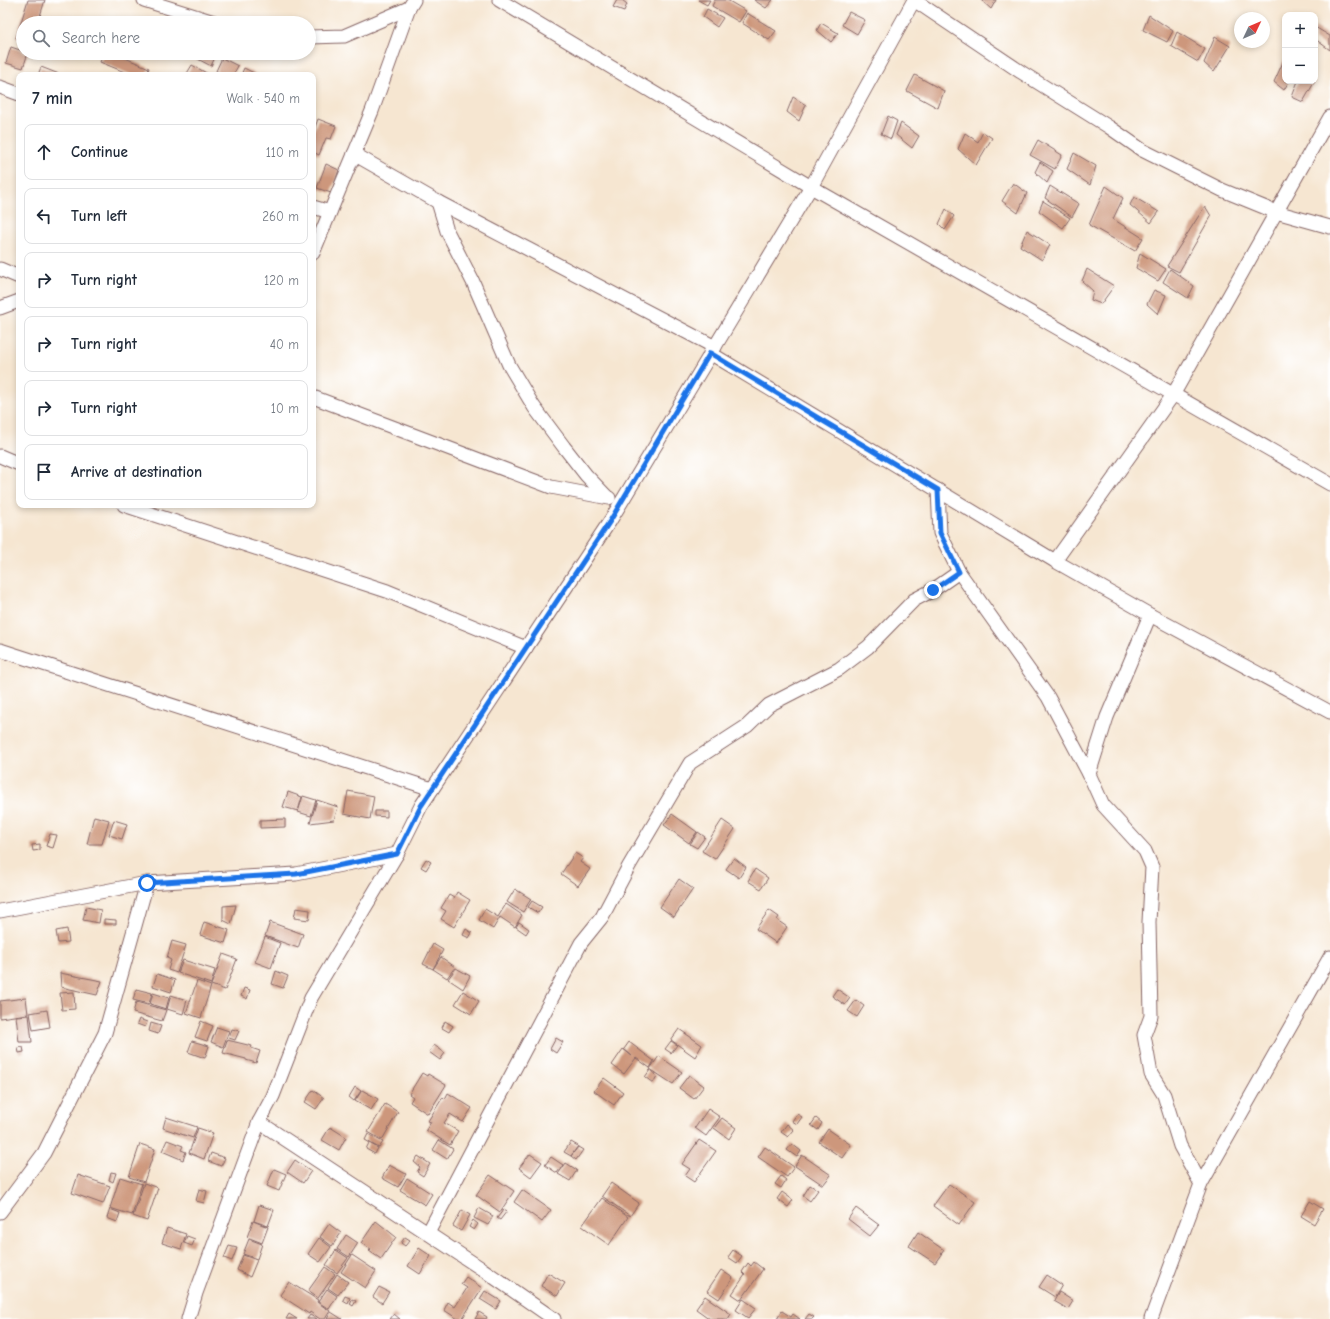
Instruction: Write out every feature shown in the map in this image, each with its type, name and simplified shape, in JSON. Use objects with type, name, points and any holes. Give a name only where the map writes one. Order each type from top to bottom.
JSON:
[{"type":"street","points":[[144,0],[195,16]]},
{"type":"street","points":[[499,0],[811,187],[1330,484]]},
{"type":"street","points":[[188,1319],[196,1293],[259,1122],[273,1096],[311,998],[397,854],[421,806],[610,521],[811,187],[914,0],[1021,72],[1109,127],[1142,150],[1222,190],[1276,212],[1330,227]]},
{"type":"street","points":[[316,37],[344,36],[412,4]]},
{"type":"street","points":[[316,246],[372,111],[412,4]]},
{"type":"street","points":[[0,86],[16,93]]},
{"type":"street","points":[[1055,561],[1173,395],[1330,117]]},
{"type":"street","points":[[354,154],[438,202],[713,350],[1055,561],[1150,615],[1330,712]]},
{"type":"street","points":[[438,202],[447,231],[472,282],[509,365],[534,407],[564,447],[607,498]]},
{"type":"street","points":[[316,208],[330,212]]},
{"type":"street","points":[[0,269],[16,276]]},
{"type":"street","points":[[0,308],[16,302]]},
{"type":"street","points":[[316,398],[551,487],[622,500]]},
{"type":"street","points":[[0,456],[16,463]]},
{"type":"street","points":[[938,490],[940,533],[959,572],[1048,698],[1089,774],[1103,805],[1145,851],[1152,867],[1149,922],[1151,1016],[1144,1035],[1151,1074],[1164,1094],[1180,1146],[1201,1184]]},
{"type":"street","points":[[133,508],[387,591],[526,648]]},
{"type":"street","points":[[428,1233],[581,943],[602,917],[629,866],[690,763],[746,726],[768,705],[839,669],[868,646],[914,600],[933,590],[959,572]]},
{"type":"street","points":[[1089,774],[1107,717],[1150,615]]},
{"type":"street","points":[[0,650],[432,789]]},
{"type":"street","points":[[0,911],[147,883],[296,874],[397,854]]},
{"type":"street","points":[[0,1212],[44,1153],[105,1033],[147,883]]},
{"type":"street","points":[[1151,1319],[1201,1184],[1330,957]]},
{"type":"street","points":[[259,1122],[428,1233],[554,1319]]},
{"type":"building","points":[[28,0],[45,0],[40,16],[23,16]]},
{"type":"building","points":[[617,0],[622,0],[627,4],[624,11],[613,7]]},
{"type":"building","points":[[698,0],[710,0],[707,5]]},
{"type":"building","points":[[715,0],[727,0],[746,11],[739,22],[712,6]]},
{"type":"building","points":[[754,0],[773,0],[766,8]]},
{"type":"building","points":[[981,0],[996,0],[991,9]]},
{"type":"building","points":[[707,9],[723,18],[717,27],[703,17]]},
{"type":"building","points":[[849,12],[865,20],[857,34],[842,25]]},
{"type":"building","points":[[747,13],[776,31],[769,40],[742,23]]},
{"type":"building","points":[[1149,15],[1173,31],[1167,42],[1143,30]]},
{"type":"building","points":[[821,23],[838,33],[831,42],[817,30]]},
{"type":"building","points":[[1318,29],[1330,36],[1330,50],[1318,41]]},
{"type":"building","points":[[1177,32],[1205,49],[1198,62],[1171,46]]},
{"type":"building","points":[[1215,37],[1230,46],[1214,72],[1204,63]]},
{"type":"building","points":[[11,47],[16,49],[16,60],[26,60],[23,68],[6,63]]},
{"type":"building","points":[[101,60],[130,60],[149,68],[148,72],[125,72],[100,62]]},
{"type":"building","points":[[200,60],[214,60],[211,66]]},
{"type":"building","points":[[221,60],[226,60],[238,66],[235,72],[216,71]]},
{"type":"building","points":[[1282,64],[1282,84],[1287,84],[1284,90],[1274,82]]},
{"type":"building","points":[[192,65],[205,72],[188,72]]},
{"type":"building","points":[[41,67],[54,72],[39,72]]},
{"type":"building","points":[[244,68],[252,72],[242,72]]},
{"type":"building","points":[[915,75],[944,91],[938,108],[907,91]]},
{"type":"building","points":[[1297,84],[1313,84],[1303,102],[1292,97]]},
{"type":"building","points":[[793,97],[806,105],[799,121],[787,112]]},
{"type":"building","points":[[888,116],[897,121],[891,139],[881,134]]},
{"type":"building","points":[[318,119],[336,126],[331,139],[326,138],[319,155],[316,154],[316,125]]},
{"type":"building","points":[[901,123],[919,136],[912,148],[896,135]]},
{"type":"building","points":[[983,132],[992,138],[976,165],[958,149],[965,133],[978,142]]},
{"type":"building","points":[[1038,140],[1062,155],[1055,169],[1030,155]]},
{"type":"building","points":[[1074,153],[1096,166],[1090,185],[1067,169]]},
{"type":"building","points":[[1040,162],[1053,171],[1047,183],[1035,172]]},
{"type":"building","points":[[326,164],[339,170],[331,193],[317,188]]},
{"type":"building","points":[[1013,183],[1027,193],[1018,213],[1002,201]]},
{"type":"building","points":[[1050,186],[1079,204],[1072,217],[1045,198]]},
{"type":"building","points":[[1106,186],[1123,198],[1113,219],[1143,238],[1135,251],[1089,225]]},
{"type":"building","points":[[1134,197],[1159,212],[1151,223],[1130,205]]},
{"type":"building","points":[[1043,201],[1070,218],[1063,228],[1039,211]]},
{"type":"building","points":[[1205,206],[1211,216],[1179,272],[1167,266]]},
{"type":"building","points":[[946,209],[954,216],[945,230],[939,224]]},
{"type":"building","points":[[1027,230],[1050,245],[1042,260],[1020,246]]},
{"type":"building","points":[[1140,253],[1166,269],[1158,281],[1136,268]]},
{"type":"building","points":[[1087,269],[1114,286],[1101,304],[1091,300],[1093,291],[1082,281]]},
{"type":"building","points":[[1170,269],[1194,286],[1188,298],[1163,282]]},
{"type":"building","points":[[1154,290],[1166,295],[1158,314],[1147,304]]},
{"type":"building","points":[[348,791],[374,796],[370,819],[344,814]]},
{"type":"building","points":[[288,792],[302,797],[298,811],[283,807]]},
{"type":"building","points":[[303,796],[316,800],[311,816],[298,812]]},
{"type":"building","points":[[317,800],[338,807],[334,820],[310,823]]},
{"type":"building","points":[[375,811],[387,811],[387,817],[375,816]]},
{"type":"building","points":[[672,814],[697,832],[689,843],[664,825]]},
{"type":"building","points":[[94,816],[109,820],[102,844],[87,844]]},
{"type":"building","points":[[285,819],[285,827],[260,828],[260,820]]},
{"type":"building","points":[[114,820],[127,824],[122,839],[109,835]]},
{"type":"building","points":[[722,820],[735,829],[715,859],[702,851]]},
{"type":"building","points":[[698,832],[705,837],[697,848],[690,844]]},
{"type":"building","points":[[50,834],[57,835],[53,848],[46,846]]},
{"type":"building","points":[[40,844],[40,850],[33,851],[32,845]]},
{"type":"building","points":[[575,853],[583,858],[580,862],[590,869],[578,886],[561,874]]},
{"type":"building","points":[[734,858],[746,867],[739,878],[726,869]]},
{"type":"building","points":[[426,859],[431,862],[426,870],[421,867]]},
{"type":"building","points":[[755,869],[768,878],[761,889],[748,881]]},
{"type":"building","points":[[679,879],[693,889],[674,917],[660,907]]},
{"type":"building","points":[[515,889],[531,899],[523,912],[507,902]]},
{"type":"building","points":[[457,892],[470,900],[454,927],[441,919],[446,911],[441,908],[449,895],[454,898]]},
{"type":"building","points":[[532,901],[542,907],[538,913],[528,907]]},
{"type":"building","points":[[506,904],[522,915],[515,927],[500,917],[493,929],[479,920],[485,909],[498,917]]},
{"type":"building","points":[[236,905],[231,924],[223,920],[223,906]]},
{"type":"building","points":[[86,907],[101,910],[99,923],[83,920]]},
{"type":"building","points":[[296,908],[310,910],[309,920],[294,918]]},
{"type":"building","points":[[769,910],[779,917],[777,920],[787,927],[776,943],[756,929]]},
{"type":"building","points":[[104,919],[116,920],[116,924],[104,924]]},
{"type":"building","points":[[204,922],[229,930],[225,943],[200,935]]},
{"type":"building","points":[[270,922],[303,934],[298,948],[265,936]]},
{"type":"building","points":[[519,922],[529,929],[526,934],[516,927]]},
{"type":"building","points":[[67,929],[69,942],[58,943],[56,931]]},
{"type":"building","points":[[466,929],[472,933],[469,938],[463,935]]},
{"type":"building","points":[[265,937],[280,943],[271,968],[255,962]]},
{"type":"building","points":[[172,941],[186,945],[177,973],[168,970],[171,960],[167,958]]},
{"type":"building","points":[[433,944],[443,950],[433,969],[423,964]]},
{"type":"building","points":[[223,954],[237,959],[225,990],[211,985]]},
{"type":"building","points":[[441,957],[455,967],[447,978],[433,969]]},
{"type":"building","points":[[183,960],[215,970],[211,984],[178,973]]},
{"type":"building","points":[[456,968],[470,976],[463,989],[448,979]]},
{"type":"building","points":[[276,971],[288,976],[283,988],[272,984]]},
{"type":"building","points":[[60,973],[102,981],[97,995],[61,987]]},
{"type":"building","points":[[157,974],[175,980],[171,992],[153,986]]},
{"type":"building","points":[[197,981],[211,986],[201,1018],[186,1013]]},
{"type":"building","points":[[244,988],[250,990],[247,999],[241,996]]},
{"type":"building","points":[[136,989],[152,993],[149,1004],[133,1000]]},
{"type":"building","points":[[837,989],[850,998],[845,1005],[832,996]]},
{"type":"building","points":[[463,991],[479,1001],[471,1014],[455,1004]]},
{"type":"building","points":[[74,992],[75,1009],[62,1010],[60,993]]},
{"type":"building","points":[[153,993],[169,998],[166,1009],[150,1004]]},
{"type":"building","points":[[171,995],[187,1000],[183,1014],[167,1009]]},
{"type":"building","points":[[26,998],[28,1014],[0,1018],[0,1001]]},
{"type":"building","points":[[856,1000],[864,1006],[857,1017],[848,1011]]},
{"type":"building","points":[[136,1002],[166,1010],[162,1021],[133,1013]]},
{"type":"building","points":[[47,1010],[50,1027],[33,1030],[30,1013]]},
{"type":"building","points":[[29,1015],[32,1042],[19,1042],[16,1016]]},
{"type":"building","points":[[139,1019],[147,1022],[145,1027],[137,1024]]},
{"type":"building","points":[[201,1021],[213,1026],[207,1041],[195,1037]]},
{"type":"building","points":[[445,1021],[453,1026],[449,1032],[442,1028]]},
{"type":"building","points":[[151,1023],[161,1026],[158,1034],[149,1031]]},
{"type":"building","points":[[217,1027],[229,1031],[223,1047],[211,1042]]},
{"type":"building","points":[[232,1029],[239,1031],[235,1040],[229,1038]]},
{"type":"building","points":[[679,1029],[702,1045],[695,1057],[671,1040]]},
{"type":"building","points":[[556,1038],[563,1042],[556,1053],[550,1049]]},
{"type":"building","points":[[227,1040],[252,1046],[251,1048],[260,1051],[256,1063],[223,1053]]},
{"type":"building","points":[[192,1041],[209,1046],[205,1058],[188,1052]]},
{"type":"building","points":[[671,1041],[677,1045],[671,1053],[665,1049]]},
{"type":"building","points":[[629,1042],[654,1061],[650,1068],[636,1058],[624,1074],[612,1065],[623,1049],[632,1056],[624,1049]]},
{"type":"building","points":[[434,1045],[445,1053],[440,1060],[429,1052]]},
{"type":"building","points":[[23,1047],[24,1052],[19,1053],[18,1048]]},
{"type":"building","points":[[659,1056],[682,1072],[673,1084],[650,1069]]},
{"type":"building","points":[[650,1070],[657,1076],[653,1083],[645,1077]]},
{"type":"building","points":[[422,1073],[427,1076],[428,1074],[446,1085],[428,1114],[410,1102],[413,1097],[409,1094]]},
{"type":"building","points":[[689,1075],[704,1086],[694,1099],[679,1088]]},
{"type":"building","points":[[604,1078],[623,1092],[614,1105],[594,1091]]},
{"type":"building","points":[[355,1087],[361,1091],[354,1101],[349,1097]]},
{"type":"building","points":[[313,1090],[324,1098],[316,1109],[305,1102]]},
{"type":"building","points":[[362,1090],[378,1099],[371,1110],[355,1101]]},
{"type":"building","points":[[448,1093],[472,1108],[463,1122],[450,1114],[444,1123],[458,1131],[450,1145],[426,1130],[431,1122],[428,1121],[443,1097],[445,1099]]},
{"type":"building","points":[[385,1104],[398,1112],[382,1140],[368,1132]]},
{"type":"building","points":[[708,1109],[720,1117],[706,1136],[695,1128]]},
{"type":"building","points":[[797,1114],[802,1117],[797,1124],[792,1121]]},
{"type":"building","points":[[166,1117],[197,1127],[193,1138],[163,1128]]},
{"type":"building","points":[[722,1118],[736,1128],[729,1139],[714,1128]]},
{"type":"building","points":[[816,1118],[822,1123],[818,1130],[811,1125]]},
{"type":"building","points":[[787,1124],[794,1130],[788,1137],[781,1132]]},
{"type":"building","points":[[330,1127],[346,1137],[339,1150],[322,1140]]},
{"type":"building","points":[[198,1128],[213,1133],[204,1159],[189,1153]]},
{"type":"building","points":[[828,1129],[851,1145],[842,1158],[819,1142]]},
{"type":"building","points":[[368,1134],[383,1142],[379,1148],[365,1140]]},
{"type":"building","points":[[167,1140],[183,1146],[181,1150],[186,1152],[183,1160],[162,1151]]},
{"type":"building","points":[[439,1140],[453,1149],[447,1159],[433,1150]]},
{"type":"building","points":[[699,1140],[716,1151],[694,1182],[685,1176],[690,1169],[682,1164]]},
{"type":"building","points":[[571,1142],[578,1146],[571,1156],[564,1152]]},
{"type":"building","points":[[369,1143],[378,1148],[375,1154],[366,1149]]},
{"type":"building","points":[[140,1144],[155,1149],[144,1182],[129,1177]]},
{"type":"building","points":[[792,1144],[801,1151],[797,1157],[787,1150]]},
{"type":"building","points":[[578,1147],[583,1150],[576,1160],[571,1156]]},
{"type":"building","points":[[765,1147],[794,1167],[787,1177],[758,1157]]},
{"type":"building","points":[[211,1153],[225,1158],[221,1166],[208,1161]]},
{"type":"building","points":[[530,1154],[542,1162],[531,1177],[519,1168]]},
{"type":"building","points":[[802,1155],[831,1175],[823,1185],[795,1166]]},
{"type":"building","points":[[418,1156],[430,1164],[423,1176],[417,1172],[420,1167],[414,1162]]},
{"type":"building","points":[[551,1157],[563,1165],[557,1173],[545,1165]]},
{"type":"building","points":[[295,1160],[311,1171],[303,1183],[287,1172]]},
{"type":"building","points":[[566,1163],[577,1170],[570,1181],[558,1174]]},
{"type":"building","points":[[389,1165],[406,1174],[398,1187],[382,1178]]},
{"type":"building","points":[[274,1169],[286,1174],[279,1191],[267,1186]]},
{"type":"building","points":[[111,1172],[116,1173],[113,1182],[109,1180]]},
{"type":"building","points":[[78,1175],[110,1186],[103,1204],[72,1193]]},
{"type":"building","points":[[490,1175],[514,1191],[500,1212],[476,1195]]},
{"type":"building","points":[[781,1176],[786,1180],[781,1188],[775,1184]]},
{"type":"building","points":[[120,1177],[142,1184],[132,1215],[110,1208]]},
{"type":"building","points":[[407,1178],[432,1194],[425,1205],[400,1190]]},
{"type":"building","points":[[144,1183],[158,1188],[147,1221],[133,1216]]},
{"type":"building","points":[[611,1183],[639,1203],[630,1216],[602,1196]]},
{"type":"building","points":[[949,1184],[975,1202],[959,1225],[933,1206]]},
{"type":"building","points":[[810,1185],[818,1190],[810,1201],[803,1196]]},
{"type":"building","points":[[199,1189],[207,1191],[204,1203],[196,1201]]},
{"type":"building","points":[[522,1190],[551,1210],[542,1222],[514,1202]]},
{"type":"building","points":[[782,1192],[793,1200],[788,1207],[777,1199]]},
{"type":"building","points":[[602,1198],[628,1217],[609,1245],[582,1226]]},
{"type":"building","points":[[1310,1201],[1323,1209],[1314,1224],[1301,1216]]},
{"type":"building","points":[[259,1205],[274,1210],[268,1226],[254,1221]]},
{"type":"building","points":[[479,1208],[493,1216],[488,1225],[474,1218]]},
{"type":"building","points":[[856,1208],[879,1225],[870,1236],[848,1219]]},
{"type":"building","points":[[110,1209],[120,1213],[117,1222],[107,1218]]},
{"type":"building","points":[[504,1209],[507,1211],[500,1220],[497,1218]]},
{"type":"building","points":[[462,1210],[470,1215],[461,1231],[453,1226]]},
{"type":"building","points":[[473,1220],[478,1224],[474,1230],[469,1227]]},
{"type":"building","points":[[253,1221],[268,1227],[262,1243],[247,1237]]},
{"type":"building","points":[[376,1221],[396,1237],[381,1259],[369,1251],[371,1249],[361,1243]]},
{"type":"building","points":[[329,1224],[341,1233],[332,1246],[320,1237]]},
{"type":"building","points":[[167,1228],[186,1234],[181,1249],[162,1243]]},
{"type":"building","points":[[918,1232],[944,1250],[935,1263],[909,1246]]},
{"type":"building","points":[[346,1235],[358,1243],[349,1257],[337,1249]]},
{"type":"building","points":[[187,1236],[195,1239],[192,1246],[184,1243]]},
{"type":"building","points":[[405,1237],[410,1240],[405,1246],[401,1243]]},
{"type":"building","points":[[319,1238],[331,1247],[320,1262],[308,1254]]},
{"type":"building","points":[[249,1239],[262,1244],[257,1259],[243,1254]]},
{"type":"building","points":[[229,1246],[237,1248],[232,1261],[224,1258]]},
{"type":"building","points":[[419,1248],[431,1256],[420,1274],[408,1266]]},
{"type":"building","points":[[336,1250],[348,1258],[337,1273],[326,1265]]},
{"type":"building","points":[[733,1250],[742,1256],[737,1263],[728,1257]]},
{"type":"building","points":[[243,1255],[257,1260],[250,1277],[237,1270]]},
{"type":"building","points":[[352,1255],[376,1271],[365,1288],[341,1272]]},
{"type":"building","points":[[754,1262],[763,1269],[741,1300],[732,1294],[745,1275],[742,1272],[748,1263],[751,1266]]},
{"type":"building","points":[[325,1267],[335,1274],[318,1298],[308,1291]]},
{"type":"building","points":[[721,1270],[733,1278],[719,1299],[707,1291]]},
{"type":"building","points":[[548,1273],[565,1283],[557,1296],[541,1286]]},
{"type":"building","points":[[337,1274],[348,1282],[338,1295],[328,1288]]},
{"type":"building","points":[[1047,1275],[1062,1285],[1055,1297],[1039,1287]]},
{"type":"building","points":[[466,1277],[482,1288],[462,1319],[458,1319],[444,1310],[448,1302],[455,1307],[467,1288],[461,1284]]},
{"type":"building","points":[[289,1282],[318,1300],[317,1302],[330,1311],[325,1319],[320,1319],[310,1312],[309,1314],[280,1295]]},
{"type":"building","points":[[379,1287],[389,1292],[382,1303],[373,1297]]},
{"type":"building","points":[[327,1289],[337,1296],[329,1309],[318,1302]]},
{"type":"building","points":[[485,1291],[501,1301],[496,1309],[480,1299]]},
{"type":"building","points":[[1059,1292],[1073,1301],[1068,1309],[1054,1301]]},
{"type":"building","points":[[345,1296],[350,1298],[348,1303],[343,1300]]},
{"type":"building","points":[[705,1296],[731,1314],[728,1319],[710,1319],[696,1309]]},
{"type":"building","points":[[352,1299],[356,1301],[353,1306],[350,1304]]},
{"type":"building","points":[[743,1299],[756,1308],[748,1318],[736,1310]]},
{"type":"building","points":[[782,1311],[791,1317],[793,1314],[800,1319],[777,1319]]},
{"type":"building","points":[[331,1312],[342,1319],[327,1319]]},
{"type":"building","points":[[479,1312],[487,1317],[486,1319],[475,1319]]},
{"type":"building","points":[[289,1314],[297,1319],[286,1319]]},
{"type":"building","points":[[394,1314],[400,1319],[390,1319]]},
{"type":"building","points":[[809,1314],[814,1317],[812,1319],[805,1319]]},
{"type":"building","points":[[310,1315],[317,1319],[307,1319]]},
{"type":"route","points":[[147,883],[296,874],[397,854],[421,806],[610,521],[710,353],[938,490],[940,533],[959,572],[933,590]]}]
